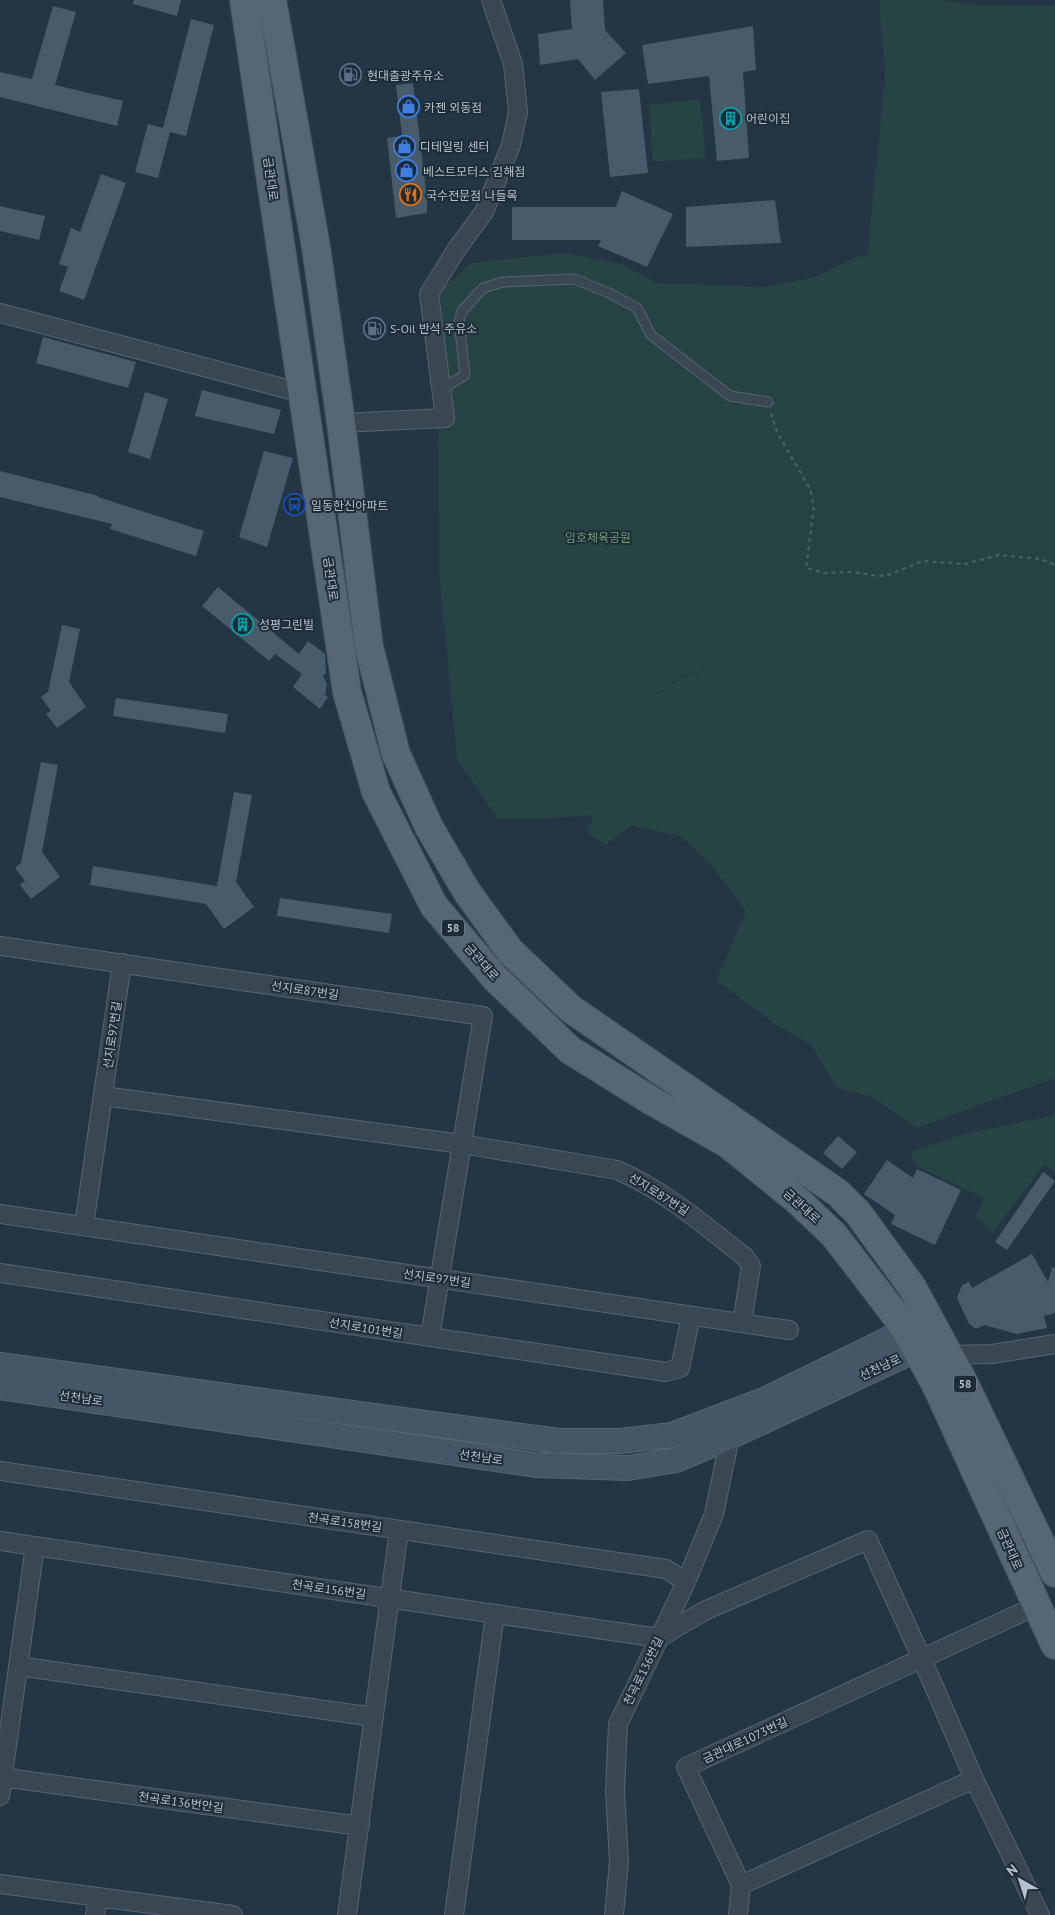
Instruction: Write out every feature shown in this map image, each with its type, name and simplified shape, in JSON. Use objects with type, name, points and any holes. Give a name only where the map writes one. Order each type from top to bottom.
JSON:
[{"type":"main road","name":"금관대로","points":[[244,0],[347,692],[376,792],[434,906],[495,978],[570,1050],[652,1101],[728,1144],[797,1200],[834,1235],[928,1338],[964,1383],[1055,1573]]},
{"type":"main road","name":"금관대로","points":[[272,0],[316,247],[341,423],[368,647],[396,754],[429,827],[467,892],[510,951],[571,1009],[838,1193],[858,1213],[912,1287],[928,1338],[936,1385],[1055,1645]]},
{"type":"main road","name":"선천남로","points":[[0,1365],[560,1441],[620,1441],[672,1435],[928,1338]]},
{"type":"main road","name":"선천남로","points":[[0,1387],[536,1465],[628,1468],[676,1460],[730,1437],[928,1338]]},
{"type":"main road","points":[[966,1452],[974,1444],[978,1444],[996,1480],[1017,1494]]},
{"type":"street","points":[[341,423],[445,418],[429,294],[456,250],[484,212],[511,145],[518,112],[513,64],[491,0]]},
{"type":"street","points":[[0,313],[302,393]]},
{"type":"street","name":"선지로87번길","points":[[0,946],[483,1016],[430,1337]]},
{"type":"street","name":"선지로97번길","points":[[84,1226],[122,963]]},
{"type":"street","name":"선지로87번길","points":[[103,1096],[462,1144],[616,1170],[637,1178],[684,1209],[744,1257],[751,1266],[742,1323]]},
{"type":"street","name":"선지로97번길","points":[[0,1214],[789,1330]]},
{"type":"street","name":"선지로101번길","points":[[0,1273],[666,1372],[680,1368],[691,1316]]},
{"type":"street","points":[[928,1338],[992,1354],[1055,1344]]},
{"type":"street","name":"천곡로136번길","points":[[614,1915],[618,1862],[615,1791],[618,1724],[686,1582],[714,1514],[730,1437]]},
{"type":"street","name":"천곡로158번길","points":[[0,1471],[666,1569],[686,1582]]},
{"type":"street","points":[[347,1915],[400,1530]]},
{"type":"street","points":[[659,1638],[704,1610],[868,1540],[974,1779],[1040,1915]]},
{"type":"street","name":"천곡로156번길","points":[[0,1541],[659,1638]]},
{"type":"street","points":[[0,1796],[1,1777],[35,1546]]},
{"type":"street","name":"금관대로1073번길","points":[[741,1885],[686,1767],[1036,1606]]},
{"type":"street","points":[[454,1915],[495,1614]]},
{"type":"street","points":[[18,1666],[374,1717]]},
{"type":"street","name":"천곡로136번안길","points":[[1,1777],[360,1826]]},
{"type":"street","points":[[738,1915],[741,1885],[974,1779]]},
{"type":"street","points":[[0,1884],[223,1914]]},
{"type":"street","points":[[95,1915],[98,1897]]},
{"type":"lane","points":[[442,389],[465,375],[459,321],[462,311],[483,288],[503,282],[574,279],[609,293],[637,308],[651,335],[730,396],[768,402]]},
{"type":"path","points":[[768,402],[777,432],[810,489],[814,506],[806,568],[824,573],[852,572],[879,576],[891,574],[923,561],[965,564],[999,555],[1041,559],[1055,564]]},
{"type":"green space","name":"임호체육공원","points":[[879,0],[938,0],[976,5],[1055,6],[1055,1078],[916,1128],[871,1096],[837,1088],[811,1045],[775,1024],[716,980],[746,912],[709,862],[680,836],[632,826],[605,845],[587,832],[594,815],[537,819],[498,819],[457,759],[439,572],[438,440],[444,371],[433,297],[471,263],[565,253],[621,264],[657,283],[767,287],[815,277],[852,259],[867,255],[885,77]],"holes":[[[726,666],[682,677],[640,706],[681,676]]]},
{"type":"green space","points":[[700,99],[706,158],[653,162],[649,105]]},
{"type":"green space","points":[[1055,1115],[1055,1172],[1044,1165],[993,1232],[976,1216],[984,1198],[917,1166],[910,1152],[961,1135]]},
{"type":"building","points":[[134,0],[181,0],[177,16],[133,4]]},
{"type":"building","points":[[570,0],[603,0],[605,30],[626,53],[595,80],[578,59],[540,65],[538,34],[572,29]]},
{"type":"building","points":[[53,6],[76,12],[55,85],[123,101],[117,126],[0,97],[0,72],[32,79]]},
{"type":"building","points":[[191,19],[214,25],[186,136],[170,132],[158,178],[135,172],[148,124],[163,128]]},
{"type":"building","points":[[753,26],[756,70],[743,72],[749,158],[717,161],[709,76],[648,84],[642,45]]},
{"type":"building","points":[[413,83],[427,198],[427,213],[396,218],[387,138],[402,136],[396,85]]},
{"type":"building","points":[[639,89],[648,173],[610,177],[601,92]]},
{"type":"building","points":[[101,174],[126,183],[84,300],[59,291],[68,267],[59,264],[71,228],[80,232]]},
{"type":"building","points":[[622,191],[673,214],[647,267],[598,246],[601,240],[512,240],[512,207],[616,207]]},
{"type":"building","points":[[775,200],[781,243],[686,247],[686,207]]},
{"type":"building","points":[[0,206],[45,216],[39,240],[0,231]]},
{"type":"building","points":[[43,337],[136,362],[128,388],[36,363]]},
{"type":"building","points":[[202,390],[281,410],[274,434],[195,416]]},
{"type":"building","points":[[145,392],[168,399],[150,459],[128,452]]},
{"type":"building","points":[[264,451],[293,458],[267,547],[239,537]]},
{"type":"building","points":[[0,471],[99,496],[204,531],[196,556],[110,529],[112,524],[0,497]]},
{"type":"building","points":[[218,587],[299,654],[308,641],[325,654],[326,673],[323,676],[327,684],[325,695],[328,697],[320,709],[293,687],[302,674],[275,654],[269,661],[202,606]]},
{"type":"building","points":[[62,625],[80,629],[69,682],[86,707],[57,728],[46,714],[51,711],[41,697],[48,692]]},
{"type":"building","points":[[116,698],[228,714],[225,733],[113,716]]},
{"type":"building","points":[[41,762],[58,765],[42,852],[60,877],[31,899],[20,885],[25,881],[15,868],[21,863]]},
{"type":"building","points":[[234,792],[252,795],[236,882],[254,907],[224,929],[206,904],[90,885],[93,866],[217,886]]},
{"type":"building","points":[[280,898],[392,914],[389,933],[277,916]]},
{"type":"building","points":[[838,1136],[857,1152],[842,1169],[823,1153]]},
{"type":"building","points":[[887,1160],[913,1178],[917,1169],[961,1190],[935,1245],[891,1224],[895,1215],[864,1194]]},
{"type":"building","points":[[1043,1172],[1055,1181],[1007,1250],[995,1242]]},
{"type":"building","points":[[1032,1254],[1048,1282],[1052,1267],[1055,1268],[1055,1313],[1044,1316],[1047,1328],[1017,1334],[984,1325],[976,1329],[969,1324],[957,1298],[962,1285],[969,1282],[972,1288]]},
{"type":"place","name":"현대출광주유소","points":[[351,75]]},
{"type":"place","name":"카젠 외동점","points":[[408,107]]},
{"type":"place","name":"어린이집","points":[[730,118]]},
{"type":"place","name":"디테일링 센터","points":[[404,146]]},
{"type":"place","name":"베스트모터스 김해점","points":[[407,171]]},
{"type":"place","name":"국수전문점 나들목","points":[[410,195]]},
{"type":"place","name":"S-Oil 반석 주유소","points":[[374,328]]},
{"type":"place","name":"일동한신아파트","points":[[295,505]]},
{"type":"place","name":"성평그린빌","points":[[243,624]]}]
